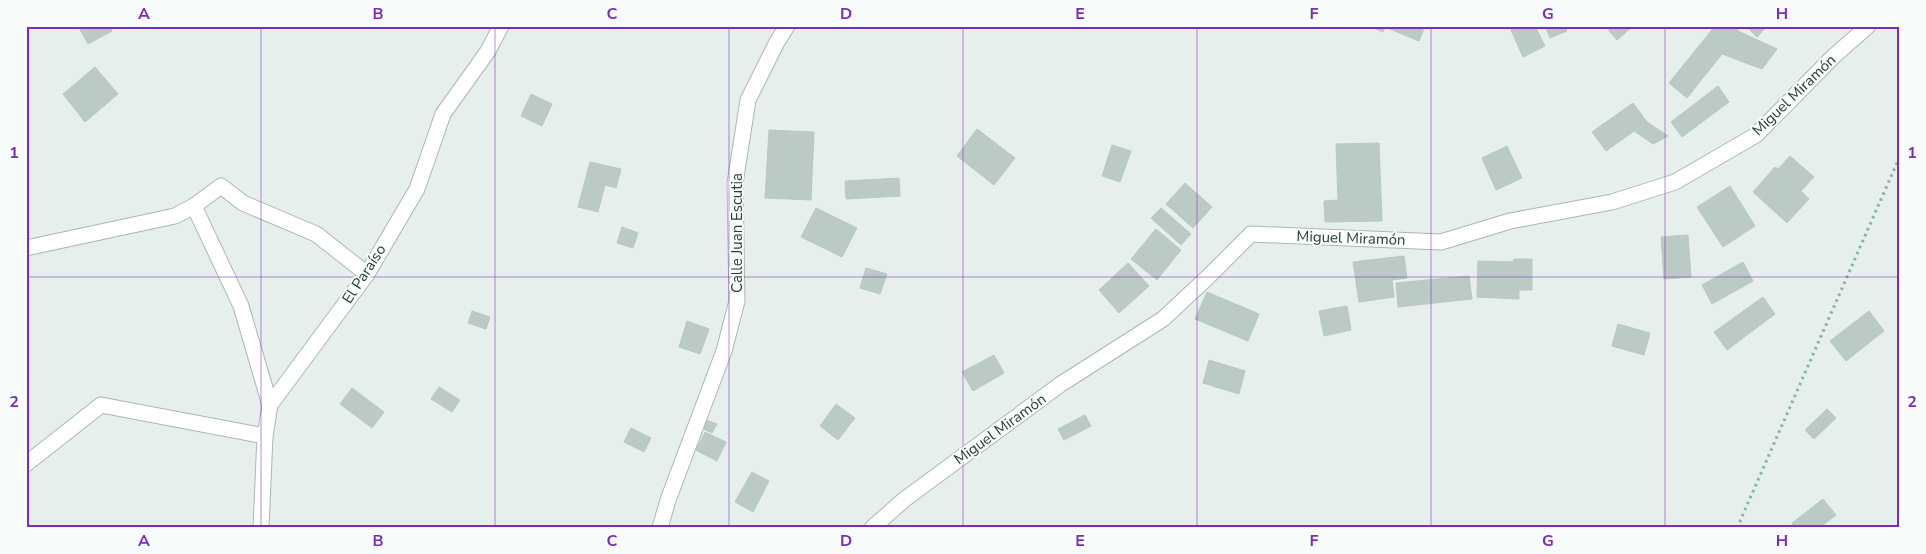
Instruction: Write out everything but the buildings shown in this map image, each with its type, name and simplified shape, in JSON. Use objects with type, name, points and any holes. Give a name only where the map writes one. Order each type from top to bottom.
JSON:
[{"type":"street","name":"El Paraíso","points":[[262,528],[265,436],[270,405],[367,274],[417,189],[443,114],[488,51],[501,26]]},
{"type":"street","name":"Calle Juan Escutia","points":[[660,528],[668,500],[724,351],[737,301],[735,183],[748,100],[787,26]]},
{"type":"street","name":"Miguel Miramón","points":[[872,528],[905,499],[1061,384],[1163,319],[1251,234],[1441,242],[1510,221],[1612,202],[1675,182],[1756,134],[1834,56],[1868,26]]},
{"type":"street","points":[[26,248],[175,216],[194,206],[221,186],[242,202],[316,234],[367,274]]},
{"type":"street","points":[[194,206],[241,306],[270,405]]},
{"type":"street","points":[[26,464],[101,405],[265,436]]},
{"type":"path","points":[[1737,528],[1900,156]]}]
